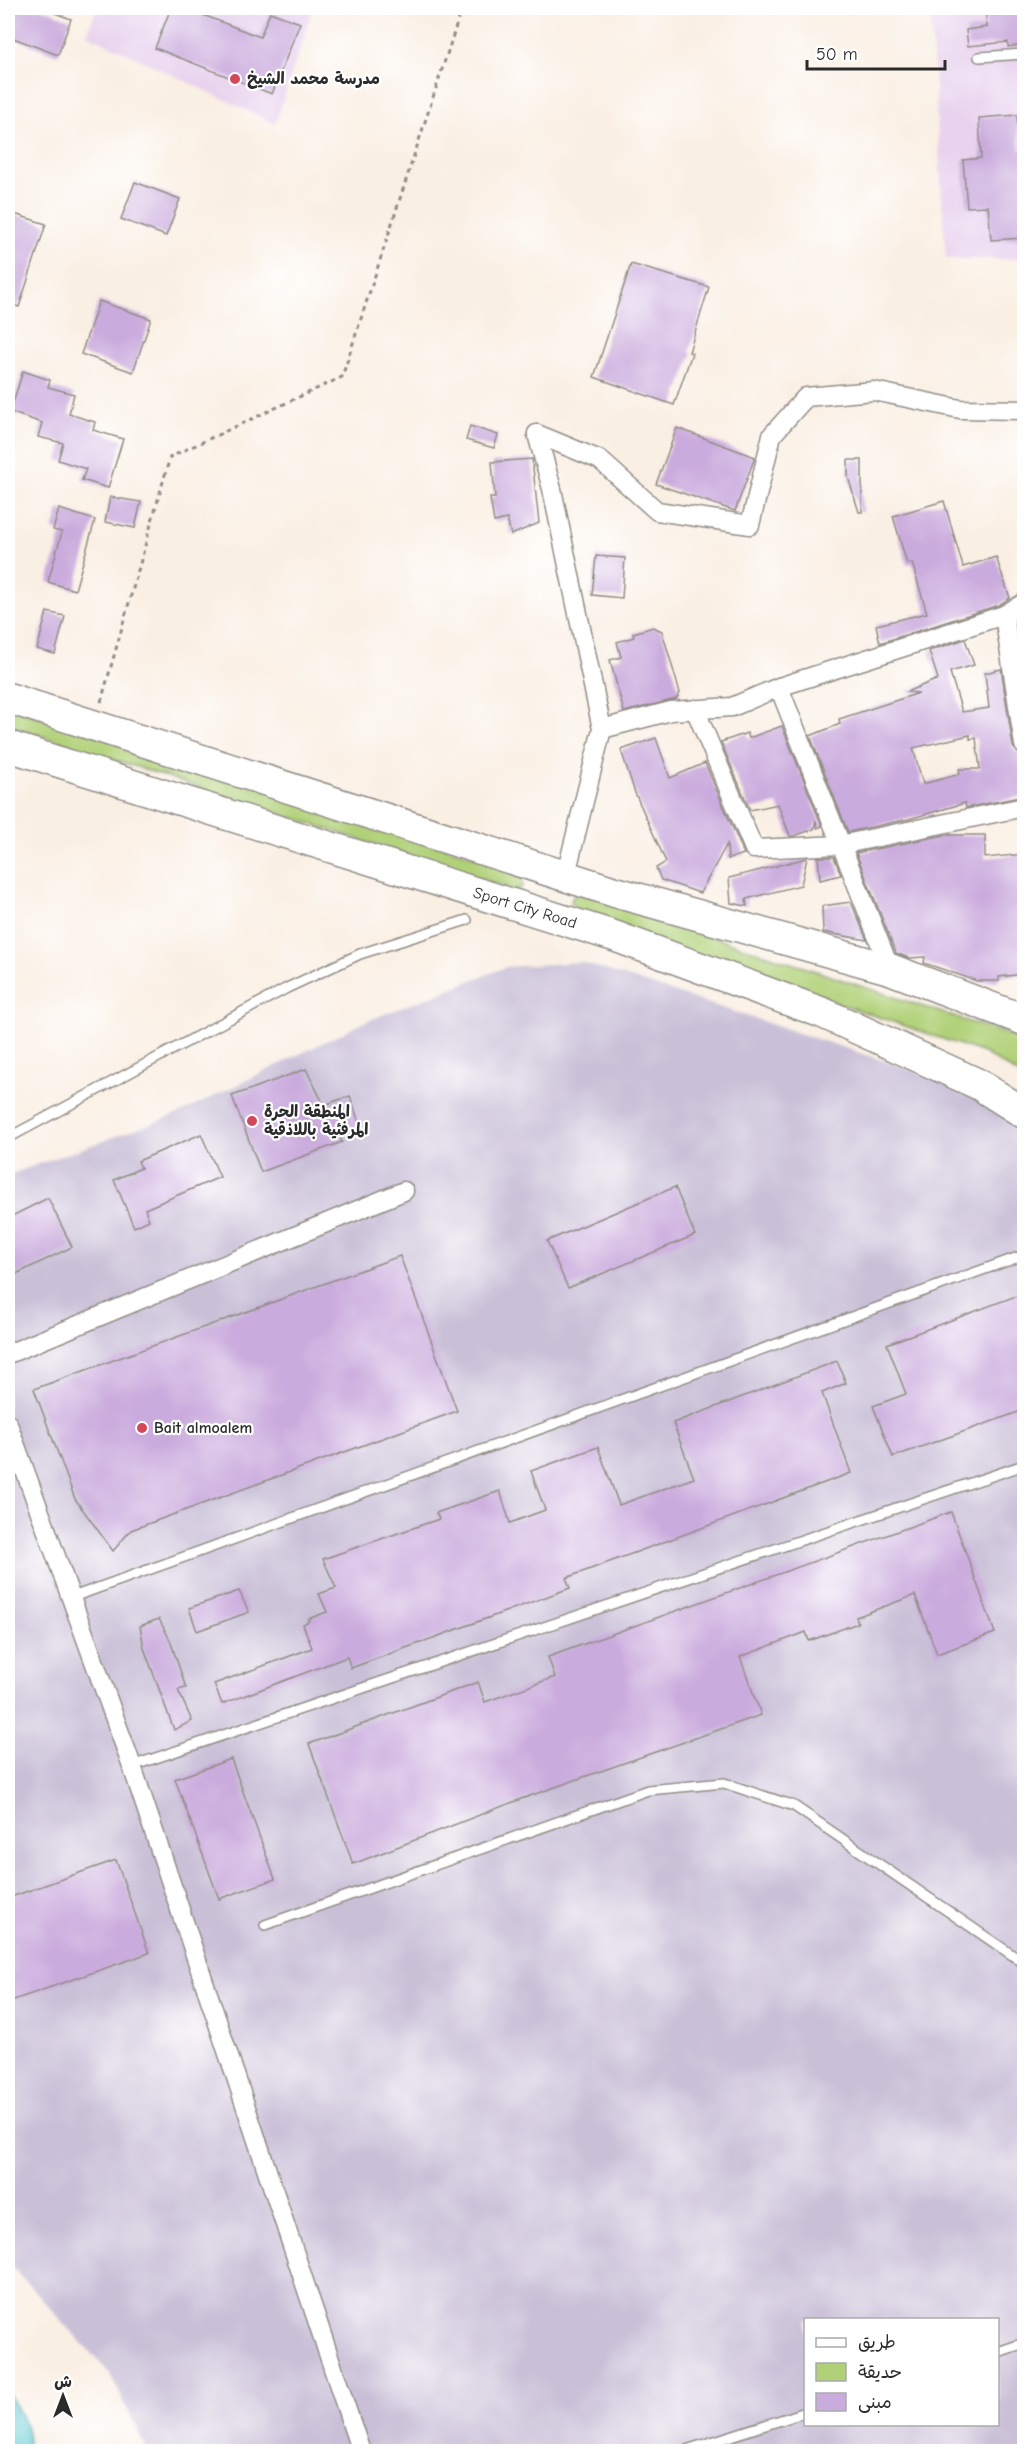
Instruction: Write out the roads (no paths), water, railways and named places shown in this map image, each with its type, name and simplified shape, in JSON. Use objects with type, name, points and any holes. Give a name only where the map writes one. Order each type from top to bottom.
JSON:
[{"type":"main road","points":[[8,698],[566,874],[615,892],[890,969],[1024,1020]]},
{"type":"main road","name":"Sport City Road","points":[[8,746],[614,936],[823,1013],[978,1084],[1024,1113]]},
{"type":"street","points":[[566,874],[602,729],[552,489],[537,434],[600,460],[657,511],[750,525],[772,435],[806,397],[874,391],[960,409],[1024,410]]},
{"type":"street","points":[[602,729],[671,711],[732,707],[780,687],[1004,615],[1024,603]]},
{"type":"street","points":[[1004,615],[1024,745]]},
{"type":"street","points":[[780,687],[890,969]]},
{"type":"street","points":[[695,709],[754,849],[840,845],[1024,807]]},
{"type":"street","points":[[8,1354],[404,1191]]},
{"type":"street","points":[[8,1424],[132,1766],[361,2451]]},
{"type":"lane","points":[[979,57],[1024,54]]},
{"type":"lane","points":[[8,1138],[287,988],[360,954],[467,920]]},
{"type":"lane","points":[[70,1598],[1024,1255]]},
{"type":"lane","points":[[132,1766],[1024,1465]]},
{"type":"lane","points":[[265,1924],[648,1790],[724,1783],[794,1806],[1024,1964]]},
{"type":"lane","points":[[999,2352],[1024,2343]]},
{"type":"lane","points":[[680,2451],[804,2413]]},
{"type":"water","points":[[8,2393],[26,2428],[27,2451],[8,2451]]},
{"type":"place","name":"مدرسة محمد الشيخ","points":[[235,79]]},
{"type":"place","name":"المنطقة الحرة المرفئية باللاذقية","points":[[252,1121]]},
{"type":"place","name":"Bait almoalem","points":[[142,1428]]}]
